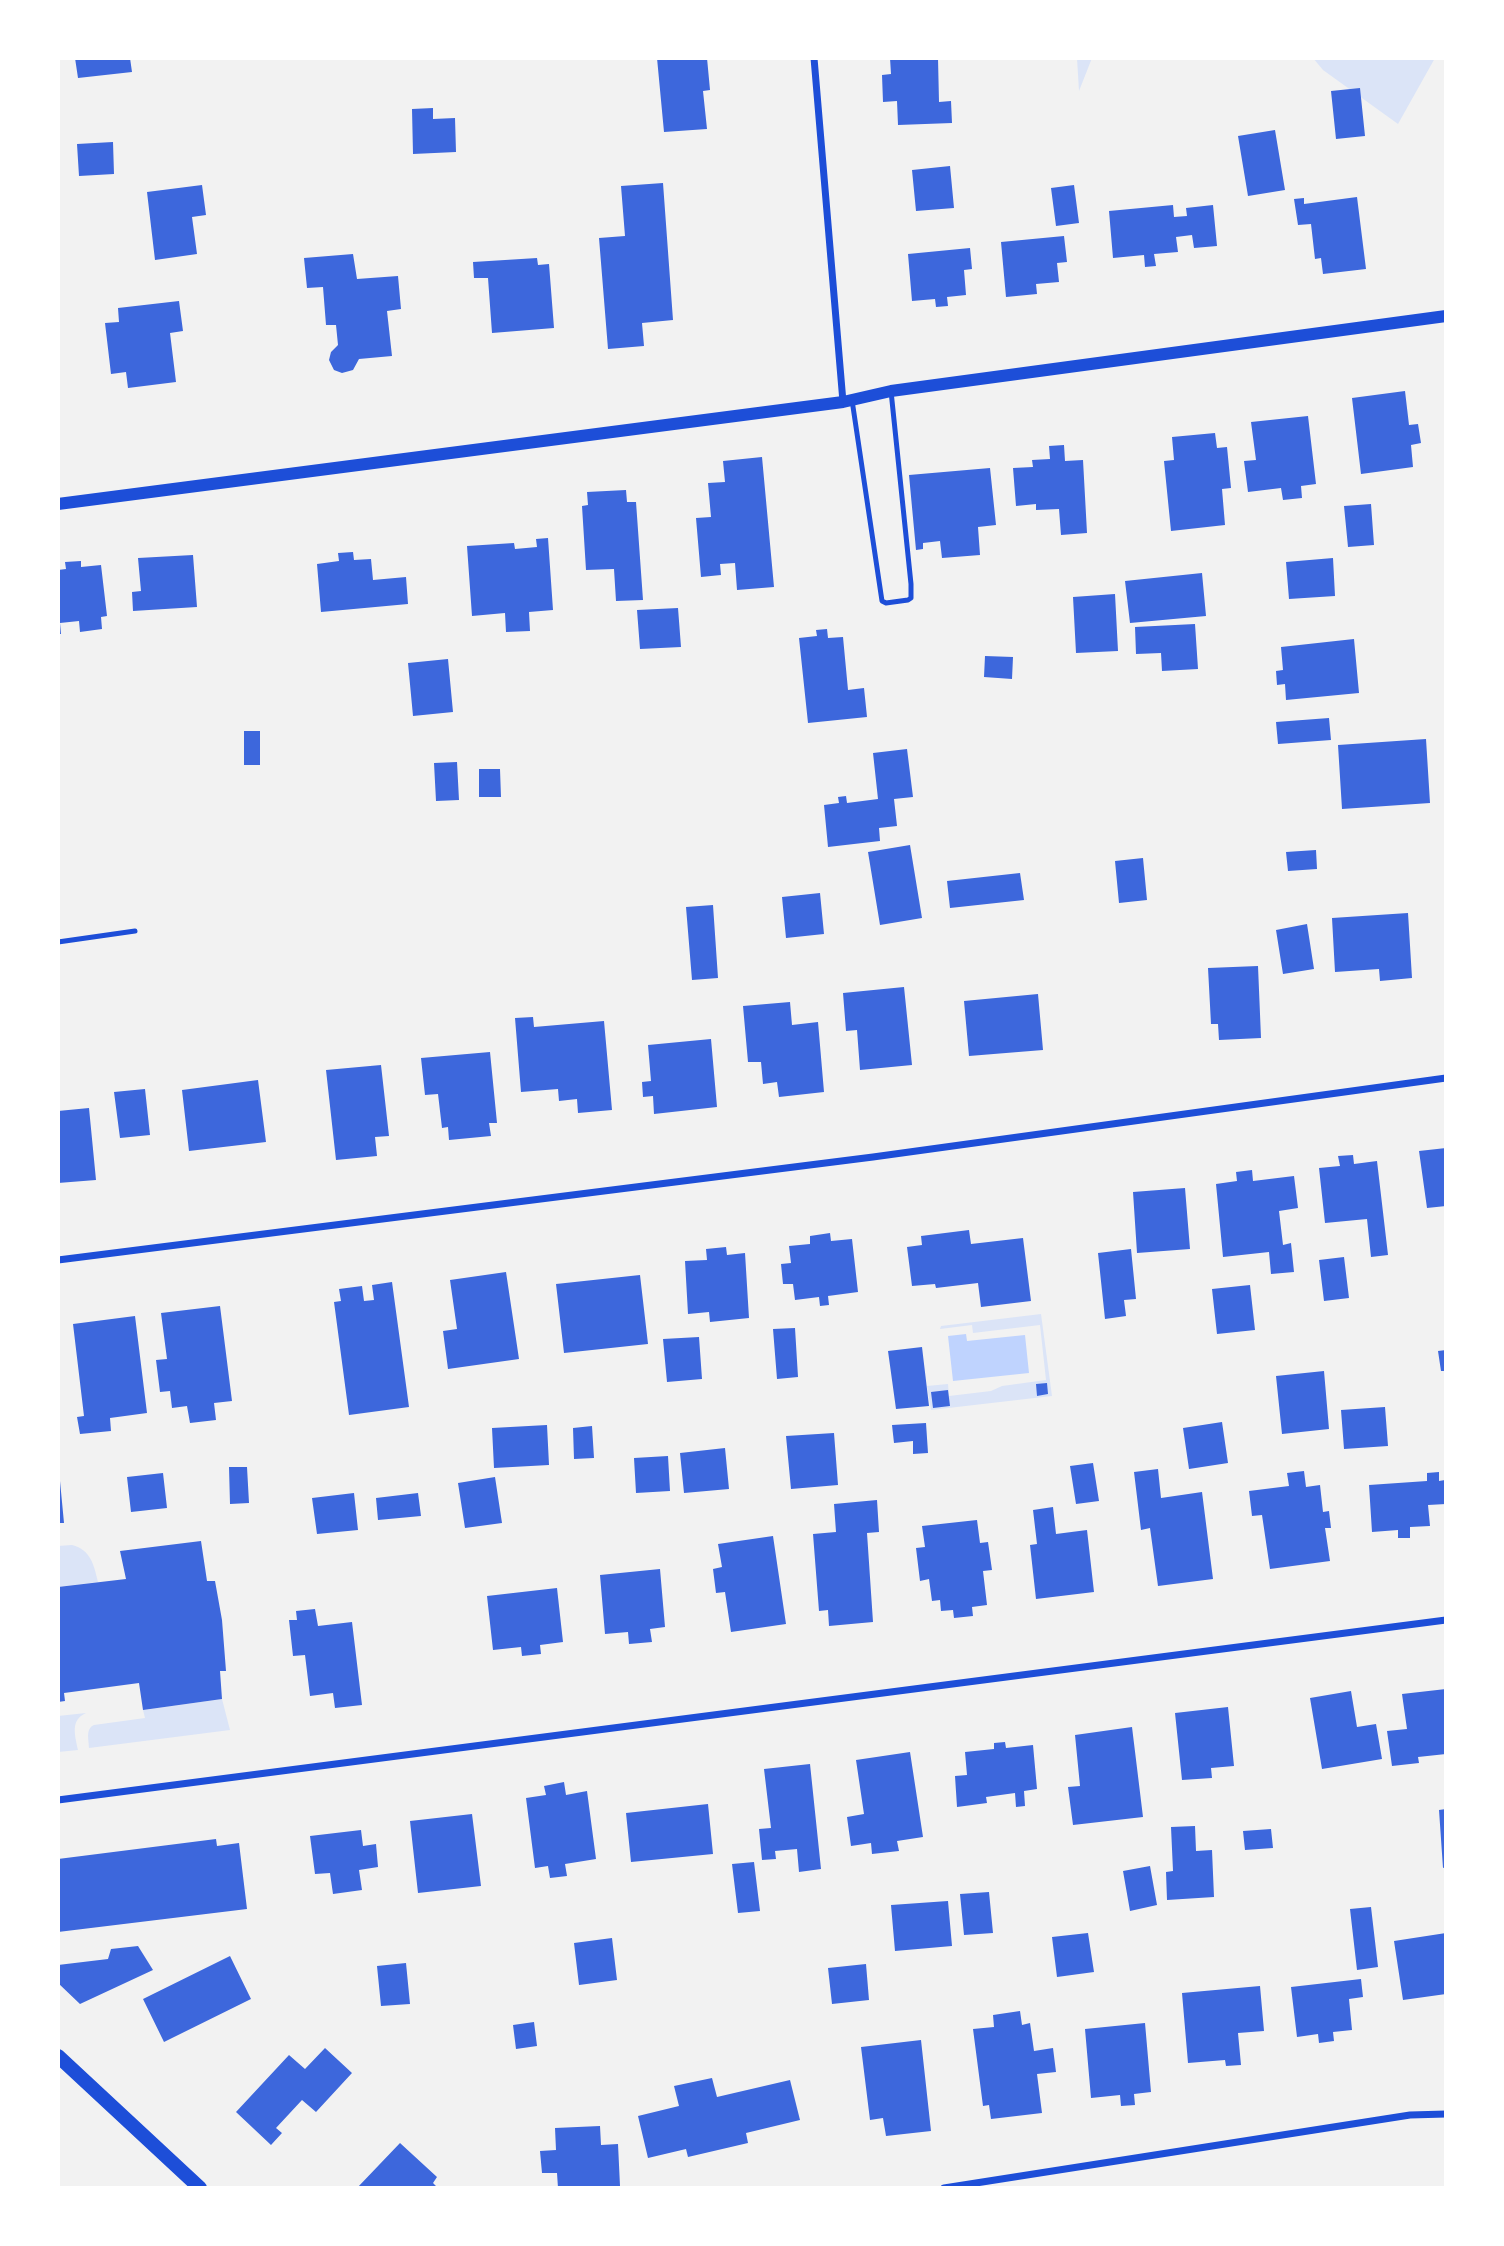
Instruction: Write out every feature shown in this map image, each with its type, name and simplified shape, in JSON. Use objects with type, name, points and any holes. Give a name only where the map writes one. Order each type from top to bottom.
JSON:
[{"type":"main road","points":[[58,2056],[200,2188]]},
{"type":"street","points":[[814,58],[848,401]]},
{"type":"street","points":[[58,504],[848,401],[891,391],[1446,316]]},
{"type":"street","points":[[58,1260],[873,1157],[1446,1079]]},
{"type":"street","points":[[58,1800],[1446,1619]]},
{"type":"street","points":[[944,2188],[1410,2115],[1446,2115]]},
{"type":"lane","points":[[848,401],[882,601],[886,603],[908,600],[911,598],[911,583],[891,391]]},
{"type":"lane","points":[[58,942],[135,931]]},
{"type":"shaded area","points":[[1077,58],[1092,58],[1079,91]]},
{"type":"shaded area","points":[[1313,58],[1435,58],[1398,124],[1323,70]]},
{"type":"shaded area","points":[[1041,1314],[1052,1396],[931,1410],[927,1386],[948,1384],[949,1396],[1046,1380],[1040,1325],[973,1333],[972,1325],[940,1329],[941,1326]]},
{"type":"shaded area","points":[[72,1545],[88,1554],[98,1582],[58,1587],[58,1546]]},
{"type":"shaded area","points":[[222,1699],[230,1730],[89,1748],[88,1732],[94,1725],[145,1718],[143,1710]]},
{"type":"shaded area","points":[[86,1713],[76,1724],[78,1750],[58,1752],[58,1716]]},
{"type":"water","points":[[966,1334],[967,1341],[1025,1335],[1029,1373],[953,1381],[948,1336]]},
{"type":"building","points":[[75,58],[130,58],[132,72],[78,78]]},
{"type":"building","points":[[657,58],[707,58],[710,90],[703,91],[707,129],[664,132]]},
{"type":"building","points":[[890,58],[938,58],[939,102],[951,101],[952,123],[898,125],[897,101],[883,102],[882,75],[891,74]]},
{"type":"building","points":[[1360,88],[1365,136],[1336,139],[1331,91]]},
{"type":"building","points":[[433,108],[433,119],[455,118],[456,152],[413,154],[412,109]]},
{"type":"building","points":[[1275,130],[1285,190],[1248,196],[1238,136]]},
{"type":"building","points":[[113,142],[114,174],[79,176],[77,144]]},
{"type":"building","points":[[950,166],[954,208],[916,211],[912,170]]},
{"type":"building","points":[[663,183],[673,320],[642,323],[644,346],[608,349],[599,238],[625,236],[621,186]]},
{"type":"building","points":[[202,185],[206,215],[192,217],[197,254],[155,260],[147,192]]},
{"type":"building","points":[[1074,185],[1079,223],[1056,226],[1051,188]]},
{"type":"building","points":[[1357,197],[1366,269],[1323,274],[1321,258],[1315,259],[1311,224],[1298,225],[1294,199],[1304,198],[1304,204]]},
{"type":"building","points":[[1173,205],[1174,217],[1187,216],[1186,208],[1213,205],[1217,246],[1194,248],[1192,235],[1176,237],[1178,252],[1154,254],[1156,266],[1145,267],[1144,255],[1113,258],[1109,211]]},
{"type":"building","points":[[1064,236],[1067,262],[1057,263],[1059,282],[1036,284],[1037,294],[1006,297],[1001,242]]},
{"type":"building","points":[[970,248],[972,269],[964,270],[966,295],[947,297],[948,306],[936,307],[935,299],[912,301],[908,254]]},
{"type":"building","points":[[353,254],[357,279],[398,276],[401,309],[387,311],[392,356],[359,359],[353,370],[342,373],[334,370],[329,360],[331,352],[338,345],[336,325],[326,325],[323,287],[307,288],[304,258]]},
{"type":"building","points":[[537,258],[538,265],[549,264],[554,328],[492,333],[488,278],[474,278],[473,262]]},
{"type":"building","points":[[179,301],[183,331],[170,333],[176,382],[128,388],[126,372],[111,374],[105,323],[119,322],[118,308]]},
{"type":"building","points":[[1405,391],[1409,425],[1418,424],[1421,443],[1411,445],[1413,467],[1361,474],[1352,398]]},
{"type":"building","points":[[1308,416],[1316,484],[1301,486],[1302,498],[1283,500],[1281,488],[1248,492],[1244,461],[1256,460],[1251,422]]},
{"type":"building","points":[[1215,433],[1217,448],[1227,447],[1231,488],[1222,489],[1225,525],[1171,531],[1164,461],[1174,460],[1172,437]]},
{"type":"building","points":[[1064,445],[1065,461],[1083,460],[1087,533],[1061,535],[1059,509],[1036,510],[1036,504],[1016,506],[1013,468],[1033,467],[1032,460],[1050,459],[1049,446]]},
{"type":"building","points":[[762,457],[774,587],[737,590],[735,563],[720,564],[721,575],[701,577],[696,518],[711,517],[708,483],[725,482],[723,461]]},
{"type":"building","points":[[990,468],[996,525],[978,527],[980,555],[942,558],[940,541],[923,543],[923,549],[916,550],[909,475]]},
{"type":"building","points":[[626,490],[627,502],[636,502],[643,600],[616,601],[614,569],[586,570],[582,506],[588,505],[587,492]]},
{"type":"building","points":[[1371,504],[1374,545],[1348,547],[1344,506]]},
{"type":"building","points":[[548,538],[553,610],[529,612],[530,631],[506,632],[505,613],[472,616],[467,546],[514,543],[515,549],[537,547],[536,539]]},
{"type":"building","points":[[353,552],[354,560],[371,559],[373,580],[406,577],[408,604],[321,612],[317,564],[339,561],[338,553]]},
{"type":"building","points":[[193,555],[197,607],[133,611],[132,592],[141,591],[138,558]]},
{"type":"building","points":[[1333,558],[1335,596],[1289,599],[1286,562]]},
{"type":"building","points":[[81,561],[81,567],[101,565],[107,616],[101,617],[102,629],[80,632],[79,621],[60,623],[61,634],[58,634],[58,570],[66,569],[65,562]]},
{"type":"building","points":[[1202,573],[1206,616],[1130,623],[1125,581]]},
{"type":"building","points":[[1115,594],[1118,651],[1076,653],[1073,597]]},
{"type":"building","points":[[678,608],[681,647],[640,649],[637,610]]},
{"type":"building","points":[[1195,624],[1198,669],[1162,671],[1161,653],[1136,654],[1135,627]]},
{"type":"building","points":[[827,629],[828,638],[843,637],[848,690],[864,688],[867,717],[808,723],[799,638],[817,636],[816,630]]},
{"type":"building","points":[[1354,639],[1359,693],[1286,700],[1285,684],[1277,685],[1276,671],[1283,670],[1281,647]]},
{"type":"building","points":[[985,656],[1013,657],[1012,679],[984,677]]},
{"type":"building","points":[[448,659],[453,712],[413,716],[408,663]]},
{"type":"building","points":[[1329,718],[1331,740],[1278,744],[1276,722]]},
{"type":"building","points":[[244,731],[260,731],[260,765],[244,765]]},
{"type":"building","points":[[1426,739],[1430,803],[1342,809],[1338,745]]},
{"type":"building","points":[[907,749],[913,797],[894,799],[897,826],[879,828],[880,841],[828,847],[824,805],[839,803],[838,797],[846,796],[847,803],[878,799],[873,753]]},
{"type":"building","points":[[457,762],[459,800],[436,801],[434,763]]},
{"type":"building","points":[[479,769],[500,769],[501,797],[479,797]]},
{"type":"building","points":[[910,845],[922,918],[880,925],[868,852]]},
{"type":"building","points":[[1316,850],[1317,869],[1288,871],[1286,852]]},
{"type":"building","points":[[1143,858],[1147,900],[1119,903],[1115,861]]},
{"type":"building","points":[[1020,873],[1024,900],[950,908],[947,881]]},
{"type":"building","points":[[820,893],[824,934],[786,938],[782,897]]},
{"type":"building","points":[[713,905],[718,978],[692,980],[686,907]]},
{"type":"building","points":[[1408,913],[1412,978],[1380,981],[1379,969],[1335,972],[1332,918]]},
{"type":"building","points":[[1307,924],[1314,969],[1283,974],[1276,930]]},
{"type":"building","points":[[1258,966],[1261,1038],[1219,1040],[1218,1024],[1211,1024],[1208,968]]},
{"type":"building","points":[[904,987],[912,1065],[860,1070],[857,1030],[846,1031],[843,993]]},
{"type":"building","points":[[1038,994],[1043,1050],[969,1056],[964,1001]]},
{"type":"building","points":[[790,1002],[792,1025],[818,1022],[824,1092],[779,1097],[777,1082],[763,1084],[761,1062],[748,1062],[743,1006]]},
{"type":"building","points":[[533,1017],[534,1027],[604,1021],[612,1110],[578,1113],[577,1099],[559,1101],[558,1089],[521,1092],[515,1018]]},
{"type":"building","points":[[711,1039],[717,1107],[654,1114],[653,1096],[643,1097],[642,1082],[651,1081],[648,1045]]},
{"type":"building","points":[[490,1052],[497,1123],[489,1123],[491,1136],[449,1140],[448,1127],[442,1128],[438,1094],[425,1095],[421,1058]]},
{"type":"building","points":[[381,1065],[389,1136],[375,1137],[377,1156],[336,1160],[326,1070]]},
{"type":"building","points":[[258,1080],[266,1142],[189,1151],[182,1090]]},
{"type":"building","points":[[145,1089],[150,1135],[120,1138],[114,1092]]},
{"type":"building","points":[[89,1108],[96,1180],[58,1183],[58,1111]]},
{"type":"building","points":[[1446,1148],[1446,1206],[1427,1208],[1419,1151]]},
{"type":"building","points":[[1353,1155],[1354,1164],[1377,1161],[1388,1255],[1371,1257],[1367,1219],[1325,1223],[1319,1168],[1340,1166],[1338,1156]]},
{"type":"building","points":[[1252,1170],[1253,1181],[1294,1176],[1298,1208],[1279,1211],[1283,1245],[1291,1243],[1294,1272],[1271,1274],[1269,1252],[1223,1257],[1216,1184],[1237,1181],[1236,1172]]},
{"type":"building","points":[[1185,1188],[1190,1249],[1137,1253],[1133,1192]]},
{"type":"building","points":[[969,1230],[971,1244],[1023,1238],[1031,1301],[981,1307],[978,1283],[936,1288],[935,1284],[912,1286],[907,1247],[922,1245],[921,1236]]},
{"type":"building","points":[[830,1233],[831,1241],[852,1239],[858,1292],[828,1296],[829,1305],[820,1306],[819,1297],[795,1300],[793,1284],[783,1284],[781,1264],[791,1263],[789,1246],[810,1244],[810,1236]]},
{"type":"building","points":[[726,1247],[727,1255],[745,1253],[749,1318],[710,1322],[709,1312],[688,1314],[685,1261],[707,1260],[706,1249]]},
{"type":"building","points":[[1131,1249],[1136,1299],[1124,1300],[1126,1316],[1105,1319],[1098,1253]]},
{"type":"building","points":[[1344,1257],[1349,1298],[1324,1301],[1319,1260]]},
{"type":"building","points":[[506,1272],[519,1359],[448,1369],[443,1331],[457,1329],[450,1280]]},
{"type":"building","points":[[640,1275],[648,1344],[564,1353],[556,1284]]},
{"type":"building","points":[[392,1282],[409,1407],[349,1415],[334,1302],[341,1301],[339,1289],[362,1286],[364,1301],[374,1300],[372,1285]]},
{"type":"building","points":[[1250,1285],[1255,1330],[1217,1334],[1212,1289]]},
{"type":"building","points":[[220,1306],[232,1401],[214,1403],[216,1420],[190,1423],[187,1406],[172,1408],[170,1391],[160,1392],[156,1360],[167,1359],[161,1313]]},
{"type":"building","points":[[135,1316],[147,1413],[110,1418],[111,1431],[80,1434],[77,1417],[84,1416],[73,1324]]},
{"type":"building","points":[[795,1328],[798,1377],[777,1379],[773,1329]]},
{"type":"building","points":[[699,1337],[702,1379],[667,1382],[663,1339]]},
{"type":"building","points":[[922,1347],[929,1406],[896,1409],[888,1351]]},
{"type":"building","points":[[1446,1350],[1446,1371],[1441,1371],[1438,1351]]},
{"type":"building","points":[[1324,1371],[1329,1429],[1282,1434],[1276,1376]]},
{"type":"building","points":[[1047,1383],[1048,1394],[1037,1396],[1036,1384]]},
{"type":"building","points":[[948,1390],[950,1406],[933,1408],[931,1392]]},
{"type":"building","points":[[1385,1407],[1388,1446],[1344,1449],[1341,1410]]},
{"type":"building","points":[[1222,1422],[1228,1463],[1189,1469],[1183,1428]]},
{"type":"building","points":[[926,1423],[928,1453],[913,1454],[913,1441],[894,1443],[892,1425]]},
{"type":"building","points":[[547,1425],[549,1465],[494,1468],[492,1428]]},
{"type":"building","points":[[592,1426],[594,1458],[574,1459],[573,1428]]},
{"type":"building","points":[[834,1433],[838,1485],[791,1489],[786,1436]]},
{"type":"building","points":[[725,1448],[729,1489],[684,1493],[680,1453]]},
{"type":"building","points":[[668,1456],[670,1491],[636,1493],[634,1458]]},
{"type":"building","points":[[1093,1463],[1099,1501],[1076,1504],[1070,1466]]},
{"type":"building","points":[[229,1467],[247,1467],[249,1503],[230,1504]]},
{"type":"building","points":[[1158,1469],[1161,1498],[1202,1492],[1213,1579],[1158,1586],[1150,1528],[1141,1530],[1134,1472]]},
{"type":"building","points":[[1304,1471],[1306,1487],[1320,1485],[1323,1512],[1329,1511],[1331,1528],[1325,1528],[1330,1561],[1270,1569],[1262,1515],[1252,1516],[1249,1491],[1289,1486],[1287,1473]]},
{"type":"building","points":[[1439,1472],[1439,1481],[1445,1480],[1446,1504],[1428,1505],[1430,1526],[1410,1527],[1410,1538],[1398,1538],[1398,1530],[1372,1532],[1369,1485],[1427,1481],[1427,1473]]},
{"type":"building","points":[[163,1473],[167,1508],[131,1512],[127,1477]]},
{"type":"building","points":[[495,1477],[502,1523],[465,1528],[458,1483]]},
{"type":"building","points":[[60,1481],[64,1523],[58,1523]]},
{"type":"building","points":[[354,1493],[358,1530],[317,1534],[312,1498]]},
{"type":"building","points":[[418,1493],[421,1516],[378,1520],[376,1498]]},
{"type":"building","points":[[877,1500],[879,1532],[867,1533],[873,1622],[829,1626],[828,1610],[819,1611],[813,1534],[836,1532],[834,1504]]},
{"type":"building","points":[[1053,1507],[1056,1534],[1087,1530],[1094,1592],[1036,1599],[1030,1545],[1037,1544],[1033,1510]]},
{"type":"building","points":[[977,1520],[980,1543],[988,1542],[992,1570],[983,1571],[987,1605],[972,1607],[973,1616],[954,1618],[953,1610],[941,1611],[940,1600],[932,1601],[929,1579],[920,1581],[916,1548],[925,1547],[922,1526]]},
{"type":"building","points":[[773,1536],[786,1624],[731,1632],[725,1592],[716,1593],[713,1569],[722,1567],[718,1544]]},
{"type":"building","points":[[201,1541],[207,1581],[215,1581],[222,1620],[226,1671],[220,1671],[222,1699],[143,1710],[139,1683],[64,1693],[65,1701],[58,1702],[58,1587],[126,1579],[120,1551]]},
{"type":"building","points":[[660,1569],[665,1627],[650,1629],[652,1642],[629,1644],[628,1632],[605,1634],[600,1575]]},
{"type":"building","points":[[557,1588],[563,1642],[540,1645],[541,1654],[522,1656],[521,1647],[493,1650],[487,1596]]},
{"type":"building","points":[[315,1609],[318,1626],[352,1622],[362,1705],[335,1708],[333,1693],[310,1696],[305,1655],[293,1656],[289,1620],[297,1620],[296,1611]]},
{"type":"building","points":[[1446,1689],[1446,1754],[1418,1757],[1419,1763],[1392,1766],[1387,1731],[1407,1729],[1402,1694]]},
{"type":"building","points":[[1351,1691],[1357,1727],[1376,1724],[1382,1759],[1322,1769],[1310,1698]]},
{"type":"building","points":[[1228,1707],[1234,1766],[1211,1768],[1212,1778],[1182,1780],[1175,1713]]},
{"type":"building","points":[[1132,1727],[1143,1817],[1073,1825],[1068,1787],[1080,1786],[1075,1735]]},
{"type":"building","points":[[1005,1742],[1006,1748],[1033,1745],[1037,1789],[1024,1791],[1025,1806],[1016,1807],[1015,1793],[986,1797],[987,1803],[957,1807],[955,1776],[967,1775],[965,1752],[994,1749],[994,1743]]},
{"type":"building","points":[[910,1752],[923,1837],[897,1841],[899,1851],[872,1854],[871,1843],[851,1846],[847,1817],[864,1814],[856,1760]]},
{"type":"building","points":[[810,1764],[821,1869],[799,1872],[797,1849],[775,1851],[776,1859],[762,1860],[759,1829],[771,1828],[764,1769]]},
{"type":"building","points":[[564,1782],[566,1795],[587,1791],[596,1859],[565,1864],[567,1876],[550,1878],[548,1866],[535,1868],[526,1798],[546,1795],[544,1786]]},
{"type":"building","points":[[708,1804],[713,1854],[631,1862],[626,1813]]},
{"type":"building","points":[[1446,1809],[1446,1867],[1443,1868],[1439,1810]]},
{"type":"building","points":[[472,1814],[481,1886],[418,1893],[410,1821]]},
{"type":"building","points":[[1195,1826],[1196,1851],[1212,1850],[1214,1897],[1167,1900],[1166,1872],[1173,1871],[1171,1827]]},
{"type":"building","points":[[1271,1829],[1273,1848],[1245,1850],[1243,1831]]},
{"type":"building","points":[[361,1830],[363,1846],[376,1844],[378,1867],[359,1870],[362,1890],[333,1894],[330,1873],[315,1874],[310,1836]]},
{"type":"building","points":[[216,1839],[217,1846],[239,1843],[247,1909],[58,1932],[58,1859]]},
{"type":"building","points":[[754,1862],[760,1911],[738,1913],[732,1864]]},
{"type":"building","points":[[1150,1866],[1157,1905],[1130,1911],[1123,1871]]},
{"type":"building","points":[[989,1892],[993,1933],[964,1935],[960,1894]]},
{"type":"building","points":[[948,1901],[952,1946],[895,1951],[891,1905]]},
{"type":"building","points":[[1371,1907],[1378,1967],[1357,1970],[1350,1909]]},
{"type":"building","points":[[1088,1933],[1094,1972],[1057,1977],[1052,1937]]},
{"type":"building","points":[[1446,1933],[1446,1994],[1403,2000],[1394,1941]]},
{"type":"building","points":[[612,1938],[617,1980],[579,1985],[574,1943]]},
{"type":"building","points":[[138,1946],[153,1970],[80,2004],[58,1983],[58,1965],[108,1959],[111,1949]]},
{"type":"building","points":[[230,1956],[251,1999],[164,2042],[143,1999]]},
{"type":"building","points":[[406,1963],[410,2004],[381,2006],[377,1966]]},
{"type":"building","points":[[866,1964],[869,2000],[832,2004],[828,1968]]},
{"type":"building","points":[[1361,1979],[1363,1997],[1349,1999],[1352,2030],[1333,2032],[1334,2041],[1319,2043],[1318,2034],[1297,2037],[1291,1987]]},
{"type":"building","points":[[1260,1986],[1264,2031],[1238,2033],[1241,2065],[1226,2066],[1225,2060],[1188,2063],[1182,1993]]},
{"type":"building","points":[[1020,2011],[1022,2025],[1030,2023],[1034,2051],[1053,2048],[1056,2072],[1037,2074],[1042,2113],[991,2119],[989,2105],[983,2106],[973,2029],[994,2027],[993,2015]]},
{"type":"building","points":[[534,2022],[537,2046],[516,2049],[513,2025]]},
{"type":"building","points":[[1145,2023],[1151,2092],[1134,2094],[1135,2105],[1121,2106],[1120,2095],[1091,2098],[1085,2029]]},
{"type":"building","points":[[921,2040],[931,2131],[886,2136],[883,2118],[870,2120],[861,2047]]},
{"type":"building","points":[[325,2048],[352,2073],[316,2112],[302,2100],[276,2128],[282,2133],[271,2145],[236,2112],[289,2055],[305,2069]]},
{"type":"building","points":[[712,2078],[717,2097],[790,2080],[800,2120],[746,2133],[748,2143],[688,2157],[686,2149],[648,2158],[638,2116],[679,2106],[674,2086]]},
{"type":"building","points":[[600,2126],[601,2145],[618,2144],[620,2186],[558,2188],[557,2173],[542,2173],[540,2151],[556,2150],[555,2128]]},
{"type":"building","points":[[400,2143],[437,2177],[433,2183],[438,2188],[357,2188]]}]
